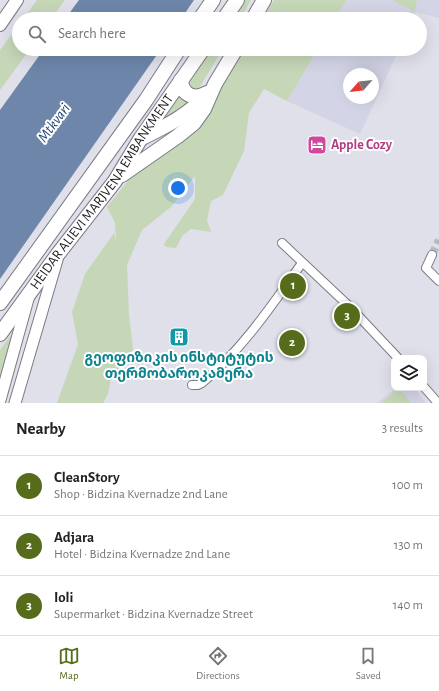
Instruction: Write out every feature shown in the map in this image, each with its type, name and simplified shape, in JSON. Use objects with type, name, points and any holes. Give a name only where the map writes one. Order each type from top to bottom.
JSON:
[{"type":"highway","points":[[205,12],[213,0]]},
{"type":"highway","points":[[229,12],[237,0]]},
{"type":"highway","points":[[257,12],[264,0]]},
{"type":"highway","name":"HEIDAR ALIEVI MARJVENA EMBANKMENT","points":[[0,303],[151,93],[175,56]]},
{"type":"highway","name":"HEIDAR ALIEVI MARJVENA EMBANKMENT","points":[[0,334],[58,254],[115,181],[141,138],[198,56]]},
{"type":"highway","points":[[107,155],[187,113],[197,105],[211,89],[232,56]]},
{"type":"highway","points":[[181,80],[182,88],[190,96],[198,97],[211,89]]},
{"type":"highway","points":[[115,181],[194,123],[204,109],[211,89]]},
{"type":"highway","points":[[30,292],[53,231]]},
{"type":"main road","points":[[0,25],[15,2]]},
{"type":"main road","points":[[15,403],[58,254]]},
{"type":"main road","points":[[0,400],[30,292]]},
{"type":"street","points":[[282,243],[350,307],[395,355]]},
{"type":"street","points":[[432,255],[426,268],[439,281]]},
{"type":"street","points":[[192,385],[202,383],[225,361],[270,309],[302,263]]},
{"type":"street","points":[[427,391],[438,403]]},
{"type":"shaded area","points":[[346,0],[392,0],[415,12],[339,12]]},
{"type":"shaded area","points":[[417,0],[439,0],[439,18],[427,15],[427,12],[415,12]]},
{"type":"shaded area","points":[[314,56],[396,56],[379,93],[379,68],[343,68],[343,104],[374,104],[360,134],[287,101]]},
{"type":"shaded area","points":[[392,391],[416,391],[426,403],[377,403]]},
{"type":"green space","points":[[37,0],[65,0],[56,12],[28,12]]},
{"type":"green space","points":[[245,0],[251,0],[244,12],[237,12]]},
{"type":"green space","points":[[274,0],[346,0],[339,12],[266,12]]},
{"type":"green space","points":[[392,0],[417,0],[415,12]]},
{"type":"green space","points":[[12,34],[12,56],[25,56],[0,90],[0,50]]},
{"type":"green space","points":[[206,56],[219,56],[199,88],[194,90],[190,87],[190,80]]},
{"type":"green space","points":[[239,56],[314,56],[287,101],[264,89],[249,113],[244,151],[223,195],[211,201],[207,220],[211,232],[191,229],[183,235],[176,248],[166,247],[164,244],[195,199],[195,176],[171,207],[142,230],[127,265],[129,314],[133,349],[111,379],[108,394],[103,403],[57,403],[78,344],[72,312],[85,274],[114,233],[116,241],[115,223],[107,207],[142,163],[165,143],[227,75]]},
{"type":"green space","points":[[180,88],[197,99],[153,125]]},
{"type":"green space","points":[[16,328],[0,386],[0,350]]},
{"type":"green space","points":[[395,391],[401,391],[411,403],[381,403]]},
{"type":"water","points":[[79,0],[194,0],[186,12],[70,12]]},
{"type":"water","name":"Mtkvari","points":[[39,56],[156,56],[0,279],[0,110]]},
{"type":"tunnel","points":[[432,255],[439,240]]},
{"type":"place","name":"Apple Cozy","points":[[317,145]]},
{"type":"place","name":"CleanStory","points":[[293,286]]},
{"type":"place","name":"Ioli","points":[[347,316]]},
{"type":"place","name":"გეოფიზიკის ინსტიტუტის თერმობაროკამერა","points":[[179,337]]},
{"type":"place","name":"Adjara","points":[[292,343]]}]
